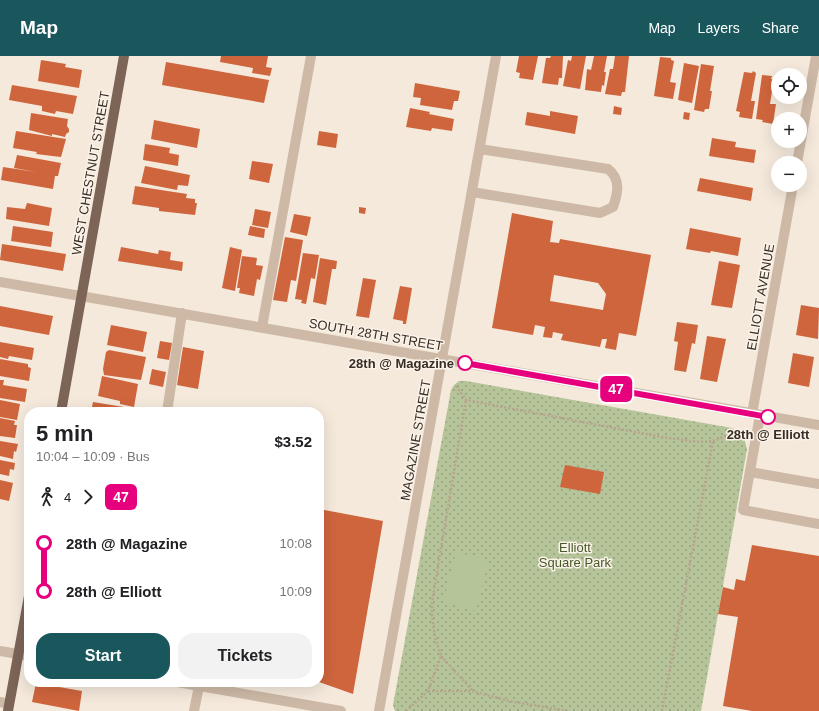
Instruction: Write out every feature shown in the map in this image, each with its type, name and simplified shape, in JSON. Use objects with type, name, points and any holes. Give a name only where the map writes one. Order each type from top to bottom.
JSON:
[{"type":"main road","name":"WEST CHESTNUT STREET","points":[[62,407],[124,56]]},
{"type":"main road","points":[[6,706],[24,655]]},
{"type":"street","points":[[262,327],[311,56]]},
{"type":"street","name":"MAGAZINE STREET","points":[[379,711],[496,56]]},
{"type":"street","points":[[798,156],[816,56]]},
{"type":"street","points":[[472,192],[600,214],[613,207],[617,197],[618,183],[614,174],[608,169],[480,148]]},
{"type":"street","name":"ELLIOTT AVENUE","points":[[792,192],[756,414],[750,472],[743,510],[819,524]]},
{"type":"street","name":"SOUTH 28TH STREET","points":[[0,282],[82,295],[819,425]]},
{"type":"street","points":[[168,407],[182,313]]},
{"type":"street","points":[[750,472],[819,484]]},
{"type":"street","points":[[0,651],[24,655]]},
{"type":"street","points":[[194,711],[199,687]]},
{"type":"street","points":[[205,687],[341,711]]},
{"type":"path","points":[[456,386],[466,400],[662,438],[699,442],[713,441],[733,433]]},
{"type":"path","points":[[466,400],[432,602],[432,616],[435,637],[441,656],[472,691]]},
{"type":"path","points":[[662,711],[713,441]]},
{"type":"path","points":[[406,711],[428,691],[441,656]]},
{"type":"path","points":[[428,691],[472,691],[509,701],[568,711]]},
{"type":"green space","name":"Elliott Square Park","points":[[459,381],[732,428],[744,438],[747,449],[701,711],[395,711],[393,705],[451,390]]},
{"type":"green space","points":[[456,552],[489,560],[476,611],[443,602]]},
{"type":"building","points":[[221,56],[268,56],[266,67],[272,68],[270,76],[252,73],[253,68],[220,62]]},
{"type":"building","points":[[519,56],[538,56],[533,80],[519,78],[520,73],[516,72]]},
{"type":"building","points":[[551,56],[563,56],[562,78],[559,78],[558,85],[542,83],[546,58],[550,58]]},
{"type":"building","points":[[572,56],[586,56],[580,89],[563,86],[568,60],[571,61]]},
{"type":"building","points":[[594,56],[607,56],[604,72],[606,72],[604,86],[602,85],[601,92],[585,90],[587,69],[591,70]]},
{"type":"building","points":[[615,56],[629,56],[625,92],[622,92],[621,96],[605,94],[610,69],[613,69]]},
{"type":"building","points":[[660,57],[671,58],[671,60],[674,61],[670,82],[676,83],[673,99],[654,96]]},
{"type":"building","points":[[41,60],[66,64],[65,67],[82,70],[79,88],[38,81]]},
{"type":"building","points":[[166,62],[269,80],[264,103],[162,85]]},
{"type":"building","points":[[684,63],[699,66],[692,103],[678,100]]},
{"type":"building","points":[[701,64],[714,66],[709,109],[705,109],[704,112],[694,110]]},
{"type":"building","points":[[753,71],[756,73],[751,101],[755,101],[752,119],[739,117],[740,112],[736,111],[744,72],[752,73]]},
{"type":"building","points":[[762,75],[771,76],[770,104],[776,104],[775,112],[771,112],[771,124],[756,119]]},
{"type":"building","points":[[415,83],[460,91],[458,101],[454,101],[452,110],[420,105],[421,98],[413,97]]},
{"type":"building","points":[[12,85],[77,96],[73,114],[56,111],[55,114],[42,111],[42,106],[9,100]]},
{"type":"building","points":[[614,106],[622,108],[621,115],[613,114]]},
{"type":"building","points":[[410,108],[430,112],[429,114],[454,119],[452,131],[432,128],[431,131],[406,127]]},
{"type":"building","points":[[550,111],[578,116],[575,134],[525,125],[527,112],[550,116]]},
{"type":"building","points":[[684,112],[690,113],[689,120],[683,119]]},
{"type":"building","points":[[31,113],[68,119],[67,126],[69,132],[65,137],[52,134],[52,136],[29,130]]},
{"type":"building","points":[[154,120],[200,129],[197,148],[151,139]]},
{"type":"building","points":[[16,131],[66,139],[61,157],[36,154],[37,152],[13,148]]},
{"type":"building","points":[[319,131],[338,134],[336,148],[317,145]]},
{"type":"building","points":[[712,138],[736,142],[735,147],[756,150],[754,163],[709,156]]},
{"type":"building","points":[[145,144],[170,148],[169,153],[179,155],[178,166],[143,160]]},
{"type":"building","points":[[17,155],[61,163],[58,176],[55,176],[53,189],[1,180],[3,167],[36,172],[14,168]]},
{"type":"building","points":[[252,161],[273,164],[269,183],[249,179]]},
{"type":"building","points":[[145,166],[190,175],[188,186],[178,185],[177,190],[141,183]]},
{"type":"building","points":[[700,178],[753,188],[751,201],[697,191]]},
{"type":"building","points":[[135,186],[187,194],[186,198],[195,199],[195,203],[197,203],[195,215],[159,211],[159,208],[132,204]]},
{"type":"building","points":[[27,203],[52,208],[49,226],[6,219],[7,207],[25,209]]},
{"type":"building","points":[[359,207],[366,208],[365,214],[359,213]]},
{"type":"building","points":[[255,209],[271,212],[268,228],[252,225]]},
{"type":"building","points":[[512,213],[553,221],[550,242],[559,243],[560,239],[651,255],[636,336],[619,333],[616,350],[605,348],[607,339],[602,339],[600,347],[561,340],[563,334],[553,332],[552,338],[543,337],[545,327],[535,325],[533,335],[492,328]],"holes":[[[554,275],[598,283],[606,294],[603,310],[550,301]]]},
{"type":"building","points":[[294,214],[311,217],[307,236],[290,232]]},
{"type":"building","points":[[13,226],[53,232],[51,247],[11,241]]},
{"type":"building","points":[[250,226],[265,229],[264,238],[248,235]]},
{"type":"building","points":[[690,228],[741,238],[738,256],[711,251],[710,253],[686,249]]},
{"type":"building","points":[[285,237],[303,240],[296,281],[291,280],[287,302],[273,300]]},
{"type":"building","points":[[2,244],[66,254],[63,271],[0,260]]},
{"type":"building","points":[[121,247],[158,254],[159,250],[171,252],[170,260],[183,262],[182,271],[118,261]]},
{"type":"building","points":[[230,247],[242,250],[235,291],[222,288]]},
{"type":"building","points":[[303,253],[319,255],[315,279],[311,278],[306,304],[301,303],[302,300],[295,299]]},
{"type":"building","points":[[242,256],[257,258],[256,265],[263,266],[260,280],[257,279],[254,296],[239,293],[240,288],[237,288]]},
{"type":"building","points":[[320,258],[337,261],[336,269],[332,269],[326,305],[313,302]]},
{"type":"building","points":[[719,261],[740,265],[732,308],[711,305]]},
{"type":"building","points":[[363,278],[376,280],[369,318],[356,316]]},
{"type":"building","points":[[400,286],[412,288],[406,324],[403,324],[403,321],[393,319]]},
{"type":"building","points":[[801,305],[819,308],[818,339],[796,335]]},
{"type":"building","points":[[0,306],[53,316],[49,335],[0,326]]},
{"type":"building","points":[[677,322],[698,325],[695,344],[692,343],[686,372],[674,370],[678,342],[674,341]]},
{"type":"building","points":[[111,325],[147,332],[143,352],[107,345]]},
{"type":"building","points":[[707,336],[726,339],[717,382],[700,379]]},
{"type":"building","points":[[160,341],[172,343],[169,360],[157,358]]},
{"type":"building","points":[[0,342],[34,348],[32,360],[9,356],[8,359],[0,357]]},
{"type":"building","points":[[183,347],[204,351],[198,389],[177,385]]},
{"type":"building","points":[[109,350],[146,357],[141,380],[104,375],[103,369],[106,352]]},
{"type":"building","points":[[793,353],[814,357],[809,387],[788,383]]},
{"type":"building","points":[[0,359],[28,364],[28,367],[31,368],[29,381],[0,376]]},
{"type":"building","points":[[152,369],[166,372],[163,387],[149,384]]},
{"type":"building","points":[[102,376],[138,384],[134,407],[120,404],[120,401],[98,396]]},
{"type":"building","points":[[0,380],[4,380],[3,385],[27,389],[25,402],[0,398]]},
{"type":"building","points":[[0,400],[20,404],[17,420],[0,417]]},
{"type":"building","points":[[93,402],[124,407],[92,407]]},
{"type":"building","points":[[0,418],[15,421],[14,425],[17,425],[15,438],[0,436]]},
{"type":"building","points":[[0,441],[18,444],[16,452],[14,451],[13,459],[0,456]]},
{"type":"building","points":[[0,460],[15,463],[14,470],[10,469],[9,476],[0,474]]},
{"type":"building","points":[[565,465],[604,472],[600,494],[560,487]]},
{"type":"building","points":[[0,480],[13,483],[9,501],[0,499]]},
{"type":"building","points":[[324,510],[383,521],[353,694],[324,684]]},
{"type":"building","points":[[752,545],[819,556],[819,711],[752,711],[723,706],[738,617],[718,614],[723,587],[734,590],[736,579],[745,581]]},
{"type":"building","points":[[35,687],[59,687],[82,691],[79,711],[32,702]]},
{"type":"bus line","name":"47","points":[[465,363],[768,417]]},
{"type":"place","name":"28th @ Magazine","points":[[465,363]]},
{"type":"place","name":"28th @ Elliott","points":[[768,417]]}]
